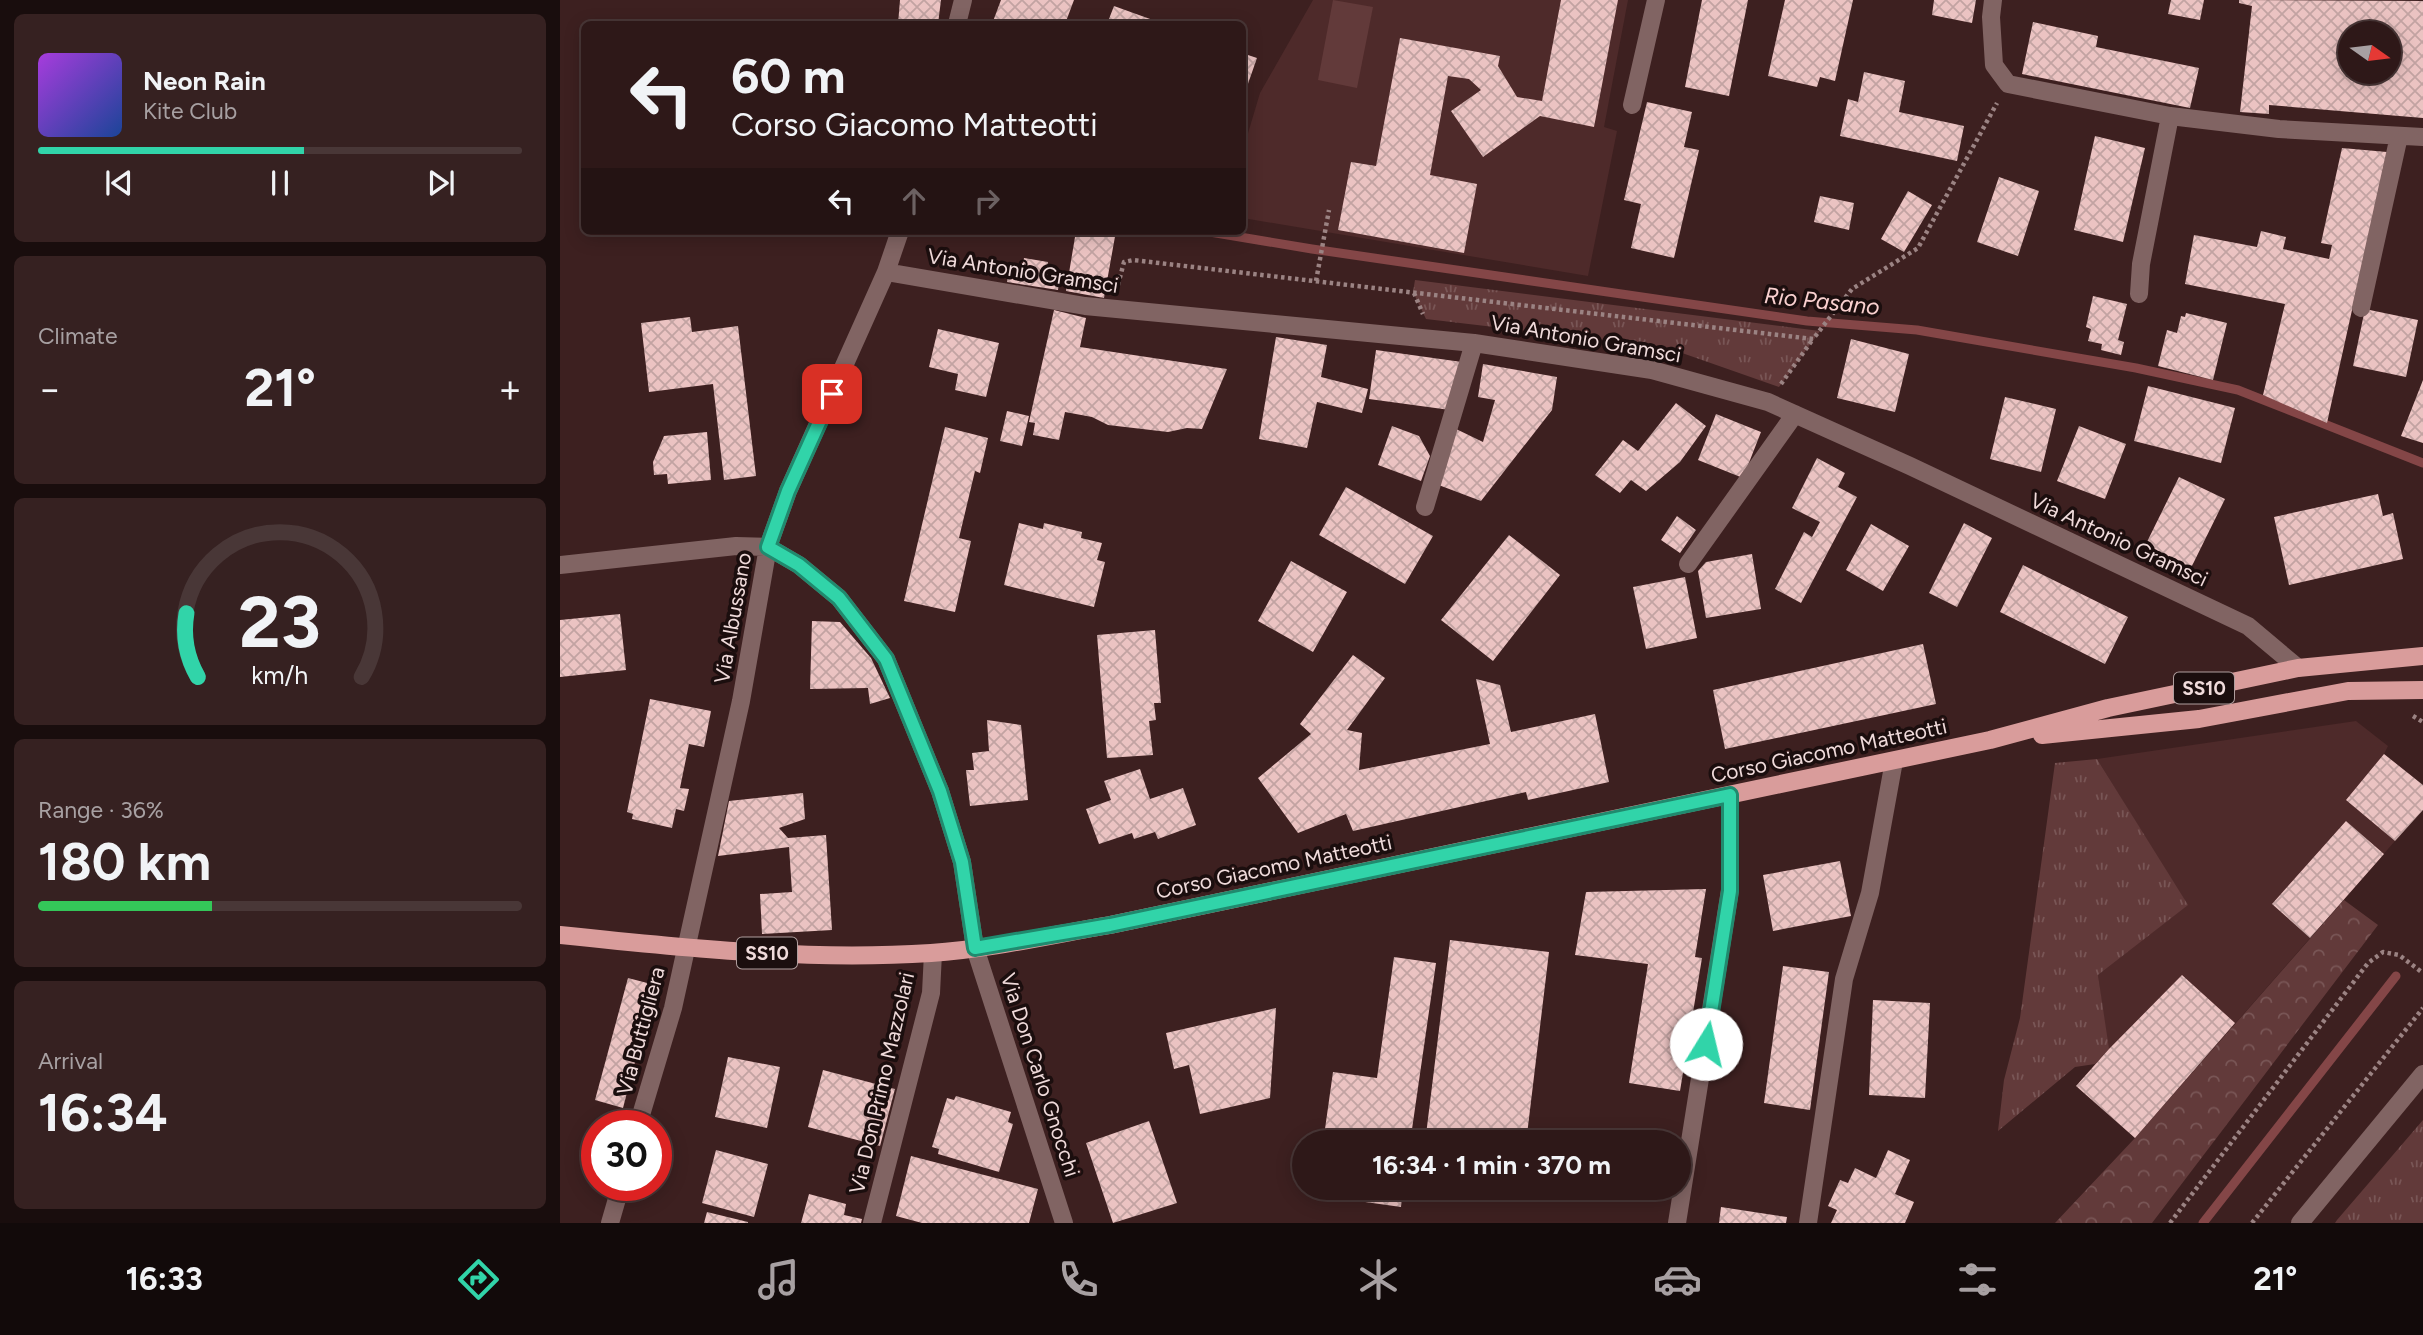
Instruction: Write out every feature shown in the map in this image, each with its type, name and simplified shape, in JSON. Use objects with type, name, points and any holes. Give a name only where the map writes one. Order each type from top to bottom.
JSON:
[{"type":"main road","name":"Corso Giacomo Matteotti","points":[[560,935],[686,949],[832,956],[933,953],[975,948],[1110,925],[1894,761],[1990,740],[2108,708],[2298,668],[2423,656]]},
{"type":"main road","name":"Corso Giacomo Matteotti","points":[[1990,740],[2199,719],[2348,691],[2423,690]]},
{"type":"street","points":[[958,21],[962,0]]},
{"type":"street","points":[[1632,104],[1656,0]]},
{"type":"street","points":[[1993,0],[1991,17],[1994,65],[2008,84],[2170,116],[2279,129],[2423,137]]},
{"type":"street","points":[[2139,294],[2141,264],[2170,116]]},
{"type":"street","points":[[2361,308],[2399,136]]},
{"type":"street","name":"Via Albussano","points":[[686,949],[741,701],[768,547],[788,491],[886,272],[899,235]]},
{"type":"street","name":"Via Antonio Gramsci","points":[[886,272],[1113,309],[1474,343],[1652,370],[1768,402],[2248,626],[2298,668]]},
{"type":"street","points":[[1425,507],[1474,343]]},
{"type":"street","points":[[1688,564],[1795,414]]},
{"type":"street","points":[[560,565],[736,546],[768,547]]},
{"type":"street","name":"Via Don Carlo Gnocchi","points":[[768,547],[799,565],[839,598],[886,659],[940,791],[962,862],[975,948],[1064,1223]]},
{"type":"street","points":[[1808,1223],[1844,979],[1870,893],[1894,761]]},
{"type":"street","points":[[1677,1223],[1730,891],[1730,795]]},
{"type":"street","name":"Via Buttigliera","points":[[642,1110],[673,1008],[686,949]]},
{"type":"street","name":"Via Don Primo Mazzolari","points":[[872,1223],[931,993],[933,953]]},
{"type":"street","points":[[2300,1223],[2423,1074]]},
{"type":"street","points":[[610,1223],[616,1201]]},
{"type":"path","points":[[1768,402],[1852,289],[1918,248],[2008,84]]},
{"type":"path","points":[[1316,281],[1329,210]]},
{"type":"path","points":[[1113,309],[1124,262],[1133,260],[1813,339]]},
{"type":"path","points":[[2170,1223],[2368,962],[2383,952],[2399,955],[2423,973]]},
{"type":"path","points":[[2252,1223],[2423,1008]]},
{"type":"shaded area","points":[[1313,0],[1628,0],[1604,127],[1617,131],[1588,276],[1246,219],[1246,140],[1260,93]]},
{"type":"shaded area","points":[[2356,721],[2388,746],[2384,754],[2395,841],[2135,1138],[2076,1086],[2108,1049],[2098,975],[2187,905],[2097,759]]},
{"type":"green space","points":[[1333,0],[1373,7],[1357,88],[1318,80]]},
{"type":"green space","points":[[1415,280],[1820,331],[1779,387],[1665,347],[1426,319],[1413,292]]},
{"type":"green space","points":[[2097,759],[2188,905],[2098,975],[2109,1049],[2095,1064],[2075,1067],[1998,1131],[2004,1080],[2020,1018],[2055,763]]},
{"type":"green space","points":[[2344,900],[2378,925],[2152,1223],[2055,1223],[2135,1138]]},
{"type":"green space","points":[[2423,1120],[2423,1223],[2335,1223],[2337,1220]]},
{"type":"building","points":[[900,0],[941,0],[938,21],[898,21]]},
{"type":"building","points":[[1001,0],[1074,0],[1066,21],[993,21]]},
{"type":"building","points":[[1561,0],[1618,0],[1594,127],[1540,116],[1483,157],[1451,111],[1481,90],[1469,79],[1448,76],[1430,175],[1477,184],[1464,253],[1338,230],[1351,162],[1376,166],[1400,38],[1500,56],[1498,66],[1517,97],[1542,101]]},
{"type":"building","points":[[1702,0],[1748,0],[1729,96],[1685,87]]},
{"type":"building","points":[[1785,0],[1853,0],[1835,81],[1820,77],[1817,87],[1768,76]]},
{"type":"building","points":[[1934,0],[1976,0],[1972,23],[1932,15]]},
{"type":"building","points":[[2171,0],[2204,0],[2200,20],[2168,14]]},
{"type":"building","points":[[2239,0],[2423,1],[2423,118],[2269,105],[2269,114],[2240,112],[2252,6],[2239,3]]},
{"type":"building","points":[[1114,6],[1156,21],[1108,21]]},
{"type":"building","points":[[2033,22],[2098,36],[2096,47],[2199,68],[2190,108],[2022,74]]},
{"type":"building","points":[[1246,54],[1257,58],[1246,89]]},
{"type":"building","points":[[1864,72],[1905,81],[1899,112],[1964,126],[1957,161],[1840,136],[1848,99],[1858,102]]},
{"type":"building","points":[[1647,102],[1692,112],[1684,147],[1699,150],[1674,258],[1631,248],[1641,204],[1624,200]]},
{"type":"building","points":[[2095,136],[2145,148],[2123,242],[2074,230]]},
{"type":"building","points":[[2342,148],[2387,152],[2327,423],[2263,395],[2285,304],[2185,284],[2194,235],[2257,247],[2261,231],[2286,237],[2283,249],[2329,259],[2332,245],[2321,243]]},
{"type":"building","points":[[1999,177],[2039,191],[2018,256],[1977,242]]},
{"type":"building","points":[[1908,191],[1932,205],[1904,252],[1881,239]]},
{"type":"building","points":[[1820,196],[1854,203],[1849,230],[1814,222]]},
{"type":"building","points":[[1075,235],[1115,235],[1104,298],[1066,291]]},
{"type":"building","points":[[1024,258],[1048,262],[1046,274],[1060,276],[1058,290],[1007,282],[1009,267],[1022,269]]},
{"type":"building","points":[[2093,296],[2127,304],[2118,340],[2124,342],[2121,355],[2101,350],[2102,344],[2088,341],[2091,329],[2086,327]]},
{"type":"building","points":[[2365,309],[2418,320],[2406,377],[2353,366]]},
{"type":"building","points":[[1054,310],[1086,318],[1080,347],[1227,369],[1202,429],[1187,428],[1168,432],[1108,425],[1092,417],[1065,412],[1059,440],[1033,435],[1035,423],[1029,422]]},
{"type":"building","points":[[2186,313],[2227,323],[2213,380],[2158,366],[2167,330],[2177,333],[2181,316],[2185,317]]},
{"type":"building","points":[[690,317],[692,332],[738,326],[756,476],[724,480],[713,384],[649,392],[641,323]]},
{"type":"building","points":[[938,329],[999,343],[986,397],[955,390],[958,374],[929,367]]},
{"type":"building","points":[[1276,337],[1327,345],[1321,377],[1368,389],[1362,413],[1317,402],[1307,448],[1259,439]]},
{"type":"building","points":[[1851,339],[1909,354],[1895,412],[1837,398]]},
{"type":"building","points":[[1376,350],[1462,362],[1450,410],[1369,399]]},
{"type":"building","points":[[1483,364],[1557,377],[1552,410],[1481,501],[1436,484],[1454,428],[1483,442],[1495,400],[1478,397]]},
{"type":"building","points":[[2423,380],[2423,443],[2401,436]]},
{"type":"building","points":[[2148,386],[2235,408],[2221,463],[2134,441]]},
{"type":"building","points":[[2005,397],[2056,409],[2041,472],[1990,459]]},
{"type":"building","points":[[1676,403],[1706,426],[1680,462],[1646,491],[1631,480],[1620,493],[1595,475],[1623,440],[1638,451]]},
{"type":"building","points":[[1007,411],[1029,416],[1022,446],[1000,441]]},
{"type":"building","points":[[1716,414],[1761,432],[1743,478],[1698,460]]},
{"type":"building","points":[[1392,426],[1419,436],[1430,456],[1421,481],[1378,465]]},
{"type":"building","points":[[2079,426],[2126,444],[2105,499],[2057,481]]},
{"type":"building","points":[[945,427],[988,438],[980,473],[975,471],[959,538],[971,541],[955,612],[904,601]]},
{"type":"building","points":[[707,432],[711,480],[668,484],[667,474],[654,475],[653,462],[664,436]]},
{"type":"building","points":[[1817,458],[1845,473],[1838,487],[1857,497],[1801,603],[1775,589],[1804,532],[1812,537],[1820,522],[1792,508]]},
{"type":"building","points":[[2179,477],[2225,499],[2188,574],[2142,552]]},
{"type":"building","points":[[1346,487],[1433,536],[1405,584],[1319,535]]},
{"type":"building","points":[[2378,494],[2383,516],[2393,513],[2403,559],[2289,585],[2274,517]]},
{"type":"building","points":[[1677,516],[1696,530],[1680,553],[1661,540]]},
{"type":"building","points":[[1019,523],[1043,529],[1044,523],[1082,532],[1081,538],[1102,543],[1097,560],[1105,562],[1094,607],[1004,585]]},
{"type":"building","points":[[1964,523],[1992,538],[1957,607],[1929,593]]},
{"type":"building","points":[[1871,524],[1909,546],[1883,591],[1846,570]]},
{"type":"building","points":[[1509,535],[1560,575],[1493,661],[1441,620]]},
{"type":"building","points":[[1752,554],[1761,609],[1706,618],[1698,571],[1706,562]]},
{"type":"building","points":[[1291,561],[1347,592],[1313,652],[1258,621]]},
{"type":"building","points":[[2023,565],[2128,617],[2105,664],[2000,612]]},
{"type":"building","points":[[1685,577],[1697,638],[1646,649],[1633,587]]},
{"type":"building","points":[[620,614],[626,670],[560,677],[560,620]]},
{"type":"building","points":[[812,621],[840,622],[871,658],[890,698],[870,704],[868,688],[810,689]]},
{"type":"building","points":[[1155,630],[1161,703],[1154,703],[1156,720],[1149,721],[1153,755],[1107,758],[1097,635]]},
{"type":"building","points":[[1923,644],[1936,704],[1725,749],[1713,690]]},
{"type":"building","points":[[1353,655],[1385,678],[1347,730],[1362,733],[1359,770],[1490,744],[1476,679],[1500,685],[1511,732],[1595,714],[1609,782],[1528,800],[1526,792],[1353,831],[1346,814],[1298,833],[1258,778],[1311,734],[1300,724]]},
{"type":"building","points":[[650,699],[711,711],[704,747],[689,744],[680,788],[689,789],[684,811],[676,809],[672,828],[632,819],[633,814],[627,812]]},
{"type":"building","points":[[987,720],[1021,725],[1028,800],[970,806],[966,770],[974,770],[972,753],[989,751]]},
{"type":"building","points":[[2384,754],[2423,785],[2423,810],[2395,841],[2346,800]]},
{"type":"building","points":[[1140,769],[1150,799],[1183,788],[1196,825],[1158,839],[1155,832],[1134,839],[1132,833],[1099,844],[1086,809],[1111,800],[1104,781]]},
{"type":"building","points":[[803,793],[805,819],[779,828],[788,838],[826,835],[832,930],[762,934],[760,894],[792,892],[789,847],[718,856],[729,801]]},
{"type":"building","points":[[2346,821],[2384,854],[2310,938],[2272,904]]},
{"type":"building","points":[[1840,861],[1851,916],[1773,931],[1763,875]]},
{"type":"building","points":[[1706,889],[1695,957],[1702,958],[1680,1091],[1629,1083],[1648,964],[1575,955],[1586,892]]},
{"type":"building","points":[[1450,940],[1549,952],[1528,1130],[1427,1130]]},
{"type":"building","points":[[1394,957],[1436,963],[1412,1130],[1325,1130],[1333,1072],[1377,1078]]},
{"type":"building","points":[[1783,966],[1829,972],[1810,1110],[1764,1103]]},
{"type":"building","points":[[2182,975],[2235,1023],[2135,1138],[2076,1086]]},
{"type":"building","points":[[628,978],[655,985],[623,1108],[595,1100]]},
{"type":"building","points":[[1873,1000],[1930,1003],[1925,1098],[1869,1095]]},
{"type":"building","points":[[1276,1008],[1270,1098],[1200,1114],[1189,1065],[1174,1069],[1166,1033]]},
{"type":"building","points":[[728,1057],[780,1067],[767,1128],[715,1117]]},
{"type":"building","points":[[823,1070],[895,1089],[880,1146],[808,1127]]},
{"type":"building","points":[[956,1096],[1011,1112],[1008,1122],[1013,1124],[999,1172],[938,1154],[939,1149],[932,1147],[947,1098],[954,1100]]},
{"type":"building","points":[[1149,1121],[1177,1203],[1113,1223],[1086,1143]]},
{"type":"building","points":[[716,1150],[768,1164],[754,1217],[702,1203]]},
{"type":"building","points":[[1888,1150],[1910,1160],[1895,1194],[1914,1202],[1905,1223],[1831,1223],[1837,1210],[1828,1206],[1840,1180],[1848,1183],[1855,1168],[1876,1178]]},
{"type":"building","points":[[911,1156],[1038,1189],[1029,1223],[922,1223],[896,1216]]},
{"type":"building","points":[[809,1194],[846,1204],[844,1215],[862,1219],[861,1223],[801,1223]]},
{"type":"building","points":[[1351,1200],[1402,1200],[1401,1207]]},
{"type":"building","points":[[1721,1207],[1787,1217],[1786,1223],[1719,1223]]},
{"type":"building","points":[[707,1212],[748,1222],[748,1223],[704,1223]]},
{"type":"waterway","name":"Rio Pasano","points":[[1228,235],[1807,321],[1917,330],[2136,368],[2238,390],[2423,463]]},
{"type":"waterway","points":[[2203,1223],[2396,976]]},
{"type":"route","points":[[832,394],[788,491],[768,547],[799,565],[839,598],[886,659],[940,791],[962,862],[975,948],[1110,925],[1730,795],[1730,891],[1706,1044]]}]
